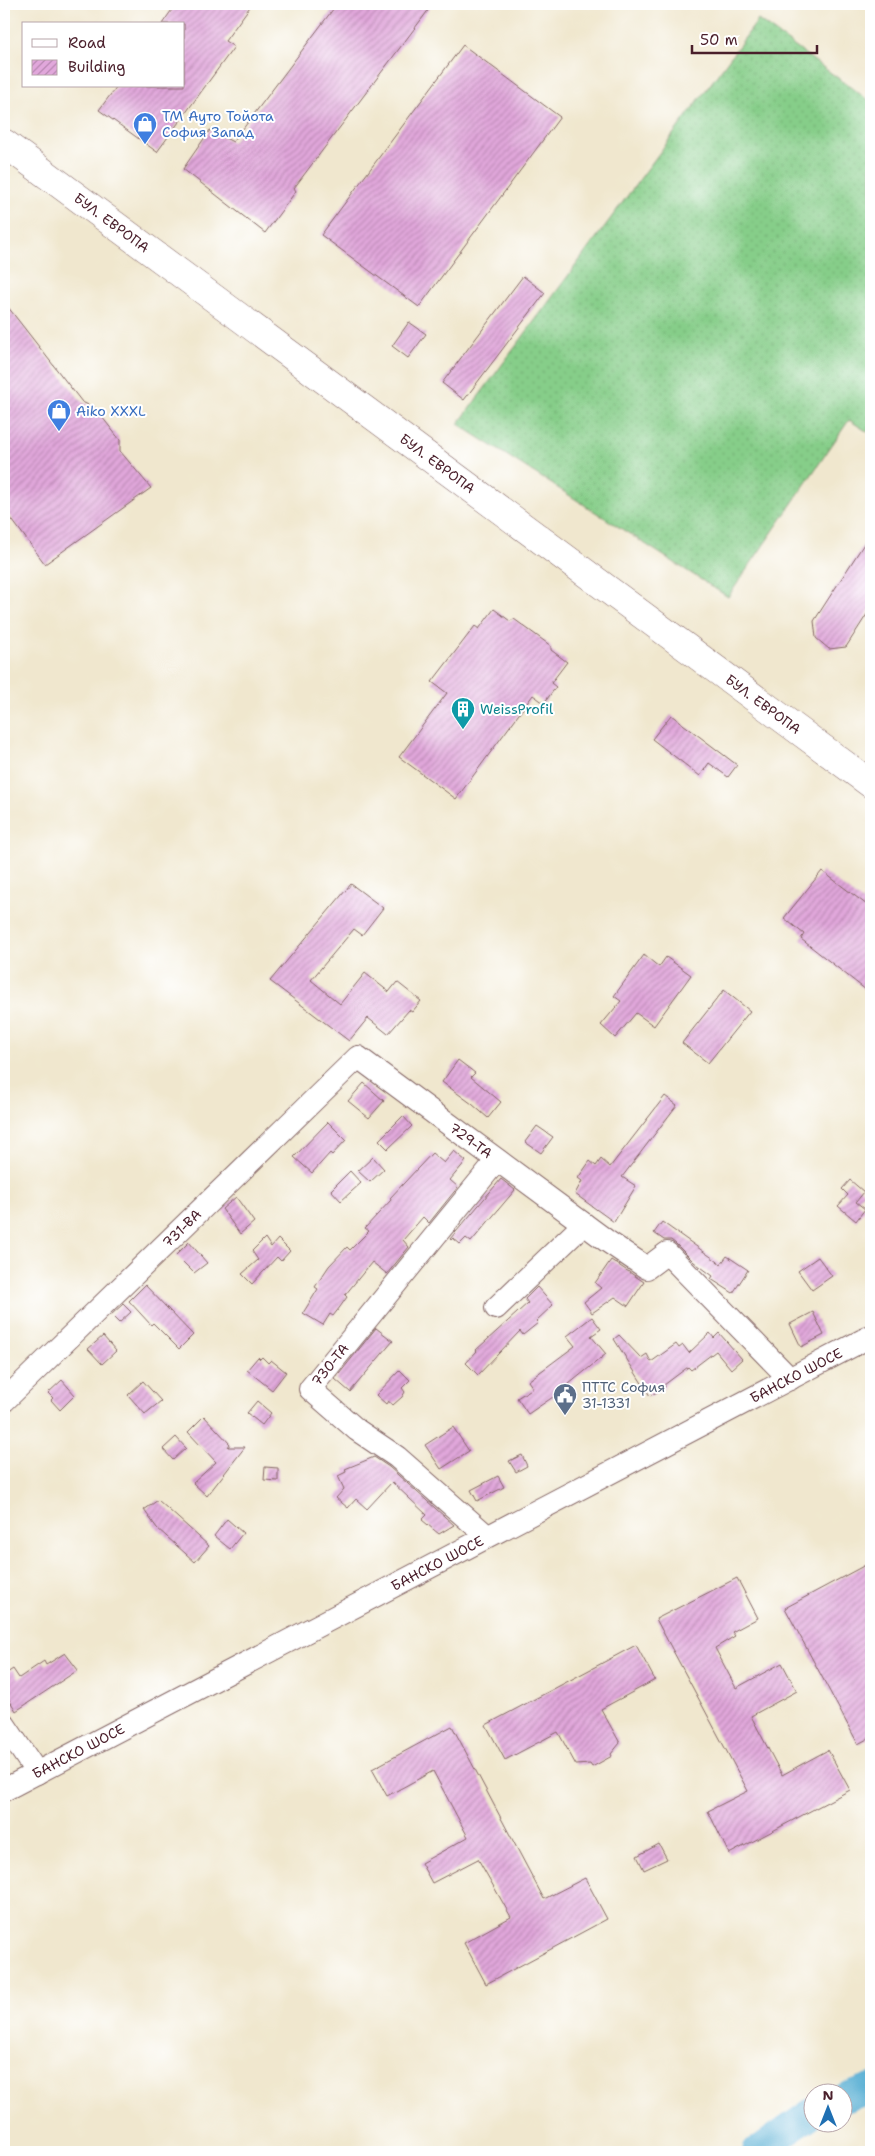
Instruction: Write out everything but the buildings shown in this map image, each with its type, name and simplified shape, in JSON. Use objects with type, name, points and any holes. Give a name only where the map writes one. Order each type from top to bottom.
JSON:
[{"type":"main road","name":"БУЛ. ЕВРОПА","points":[[4,143],[871,784]]},
{"type":"main road","name":"БУЛ. ЕВРОПА","points":[[4,161],[871,801]]},
{"type":"street","name":"729-ТА","points":[[358,1057],[584,1224],[647,1268],[667,1253],[790,1379]]},
{"type":"street","name":"731-ВА","points":[[4,1400],[358,1057]]},
{"type":"street","name":"730-ТА","points":[[487,1536],[397,1457],[357,1430],[310,1389],[497,1160]]},
{"type":"street","points":[[496,1308],[584,1224]]},
{"type":"street","name":"БАНСКО ШОСЕ","points":[[4,1790],[871,1336]]},
{"type":"street","points":[[4,1724],[36,1773]]},
{"type":"green space","points":[[758,20],[871,102],[871,434],[849,420],[728,597],[458,424]]},
{"type":"waterway","points":[[852,2095],[871,2088]]},
{"type":"waterway","points":[[757,2152],[802,2120]]},
{"type":"place","name":"ТМ Ауто Тойота София Запад","points":[[145,145]]},
{"type":"place","name":"Aiko XXXL","points":[[59,432]]},
{"type":"place","name":"WeissProfil","points":[[463,730]]},
{"type":"place","name":"ПТТС София 31-1331","points":[[565,1416]]}]
